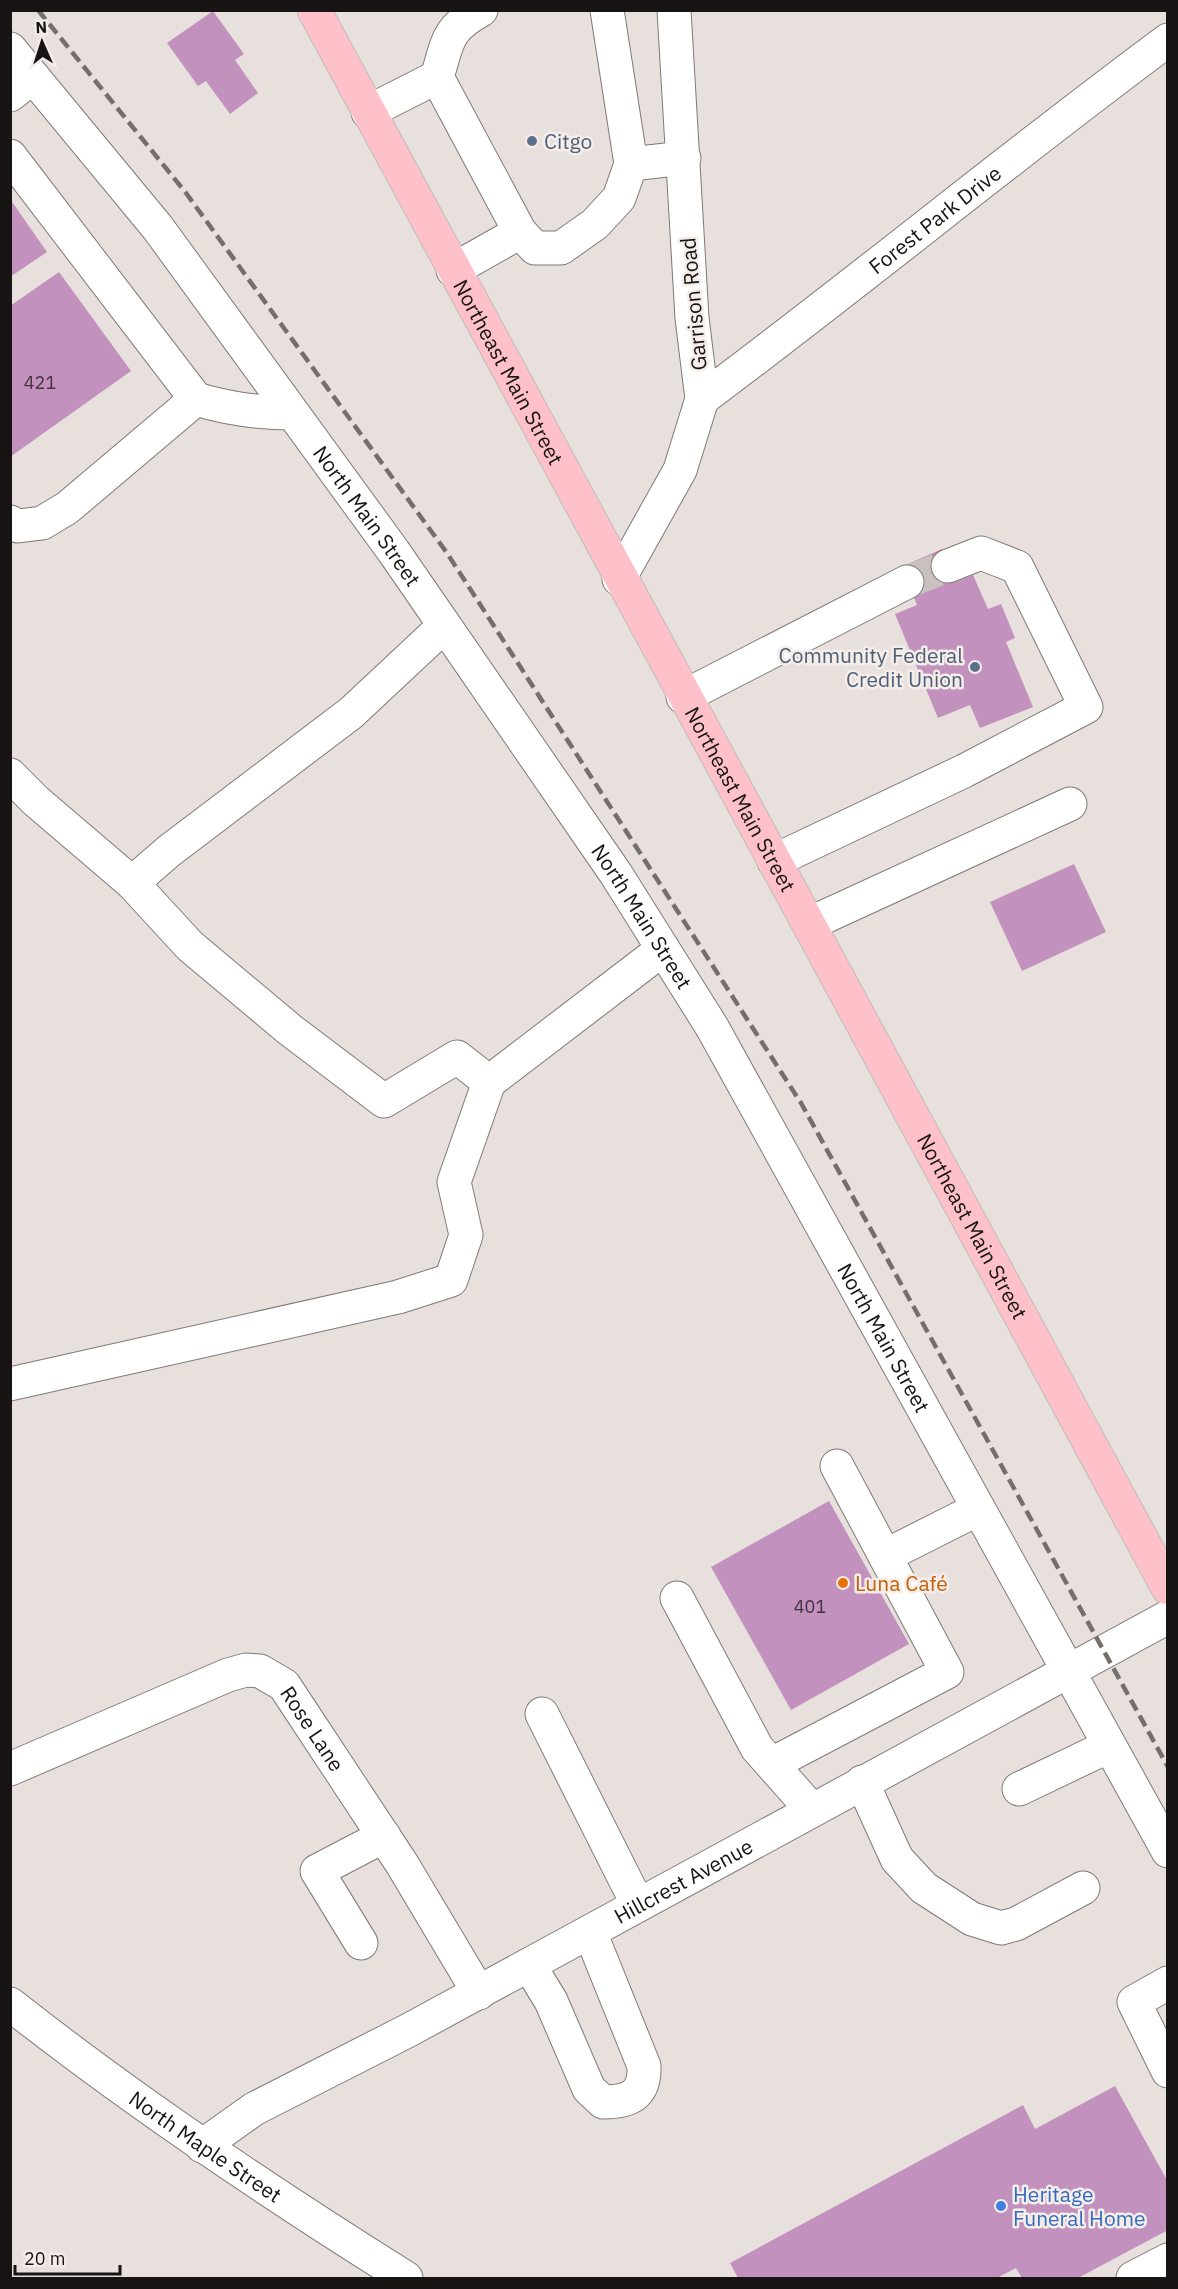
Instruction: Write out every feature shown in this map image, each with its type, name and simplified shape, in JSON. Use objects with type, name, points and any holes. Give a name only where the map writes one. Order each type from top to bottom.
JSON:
[{"type":"main road","name":"Northeast Main Street","points":[[314,10],[683,698],[809,924],[1167,1588]]},
{"type":"street","points":[[481,10],[460,22],[448,41],[437,77],[520,232],[535,248],[561,248],[595,224],[619,198],[631,164],[607,10]]},
{"type":"street","name":"Garrison Road","points":[[619,579],[680,470],[702,399],[692,318],[674,10]]},
{"type":"street","name":"Forest Park Drive","points":[[702,399],[1034,140],[1167,40]]},
{"type":"street","name":"North Main Street","points":[[10,50],[22,86],[158,228],[394,552],[609,864],[712,1027],[1167,1851]]},
{"type":"street","points":[[368,112],[437,77]]},
{"type":"street","points":[[10,156],[196,399],[228,409],[262,413],[292,413]]},
{"type":"street","points":[[631,164],[684,158]]},
{"type":"street","points":[[453,270],[520,232]]},
{"type":"street","points":[[10,522],[18,526],[42,523],[67,508],[196,399]]},
{"type":"street","points":[[774,861],[964,771],[1086,707],[1017,567],[981,553],[948,566]]},
{"type":"street","points":[[683,698],[907,582]]},
{"type":"street","points":[[132,883],[169,851],[351,713],[444,626]]},
{"type":"street","points":[[10,776],[132,883],[190,946],[289,1029],[384,1101],[457,1057],[489,1082]]},
{"type":"street","points":[[809,924],[1070,804]]},
{"type":"street","points":[[12,1382],[398,1297],[451,1280],[466,1235],[454,1182],[489,1082],[663,949]]},
{"type":"street","points":[[772,1764],[947,1672],[837,1466]]},
{"type":"street","points":[[885,1556],[978,1509]]},
{"type":"street","points":[[677,1598],[757,1748],[812,1810]]},
{"type":"street","name":"Hillcrest Avenue","points":[[202,2146],[254,2109],[478,1993],[1167,1617]]},
{"type":"street","name":"Rose Lane","points":[[10,1769],[228,1675],[246,1670],[260,1671],[284,1685],[296,1701],[384,1836],[478,1993]]},
{"type":"street","points":[[542,1714],[638,1905]]},
{"type":"street","points":[[1019,1790],[1109,1746]]},
{"type":"street","points":[[862,1782],[897,1859],[924,1888],[972,1919],[1001,1928],[1016,1924],[1083,1888]]},
{"type":"street","points":[[361,1943],[316,1871],[384,1836]]},
{"type":"street","points":[[529,1965],[551,2001],[589,2089],[603,2102],[621,2102],[638,2092],[645,2083],[644,2066],[590,1932]]},
{"type":"street","points":[[1167,1983],[1134,2002],[1167,2071]]},
{"type":"street","name":"North Maple Street","points":[[10,2004],[101,2075],[202,2146],[406,2278]]},
{"type":"street","points":[[1133,2278],[1167,2260]]},
{"type":"building","points":[[213,11],[244,54],[235,60],[258,93],[230,114],[206,81],[198,86],[167,43]]},
{"type":"building","points":[[10,199],[47,252],[10,277]]},
{"type":"building","points":[[59,272],[131,371],[10,457],[10,306]]},
{"type":"building","points":[[942,549],[955,582],[973,575],[988,609],[1001,604],[1015,638],[1006,642],[1033,707],[980,728],[970,705],[938,718],[895,614],[917,605],[901,567]]},
{"type":"building","points":[[1074,864],[1106,932],[1022,971],[990,902]]},
{"type":"building","points":[[829,1501],[909,1644],[791,1710],[711,1567]]},
{"type":"building","name":"Heritage Funeral Home","points":[[1115,2086],[1168,2182],[1168,2230],[1078,2278],[1022,2278],[1016,2268],[997,2278],[738,2278],[730,2263],[1023,2105],[1035,2129]]},
{"type":"tunnel","points":[[907,582],[948,566]]},
{"type":"railway","points":[[38,10],[186,193],[447,553],[801,1103],[1168,1767]]},
{"type":"place","name":"Citgo","points":[[532,141]]},
{"type":"place","name":"Community Federal Credit Union","points":[[975,667]]},
{"type":"place","name":"Luna Café","points":[[843,1583]]},
{"type":"place","name":"Heritage Funeral Home","points":[[1001,2206]]}]
